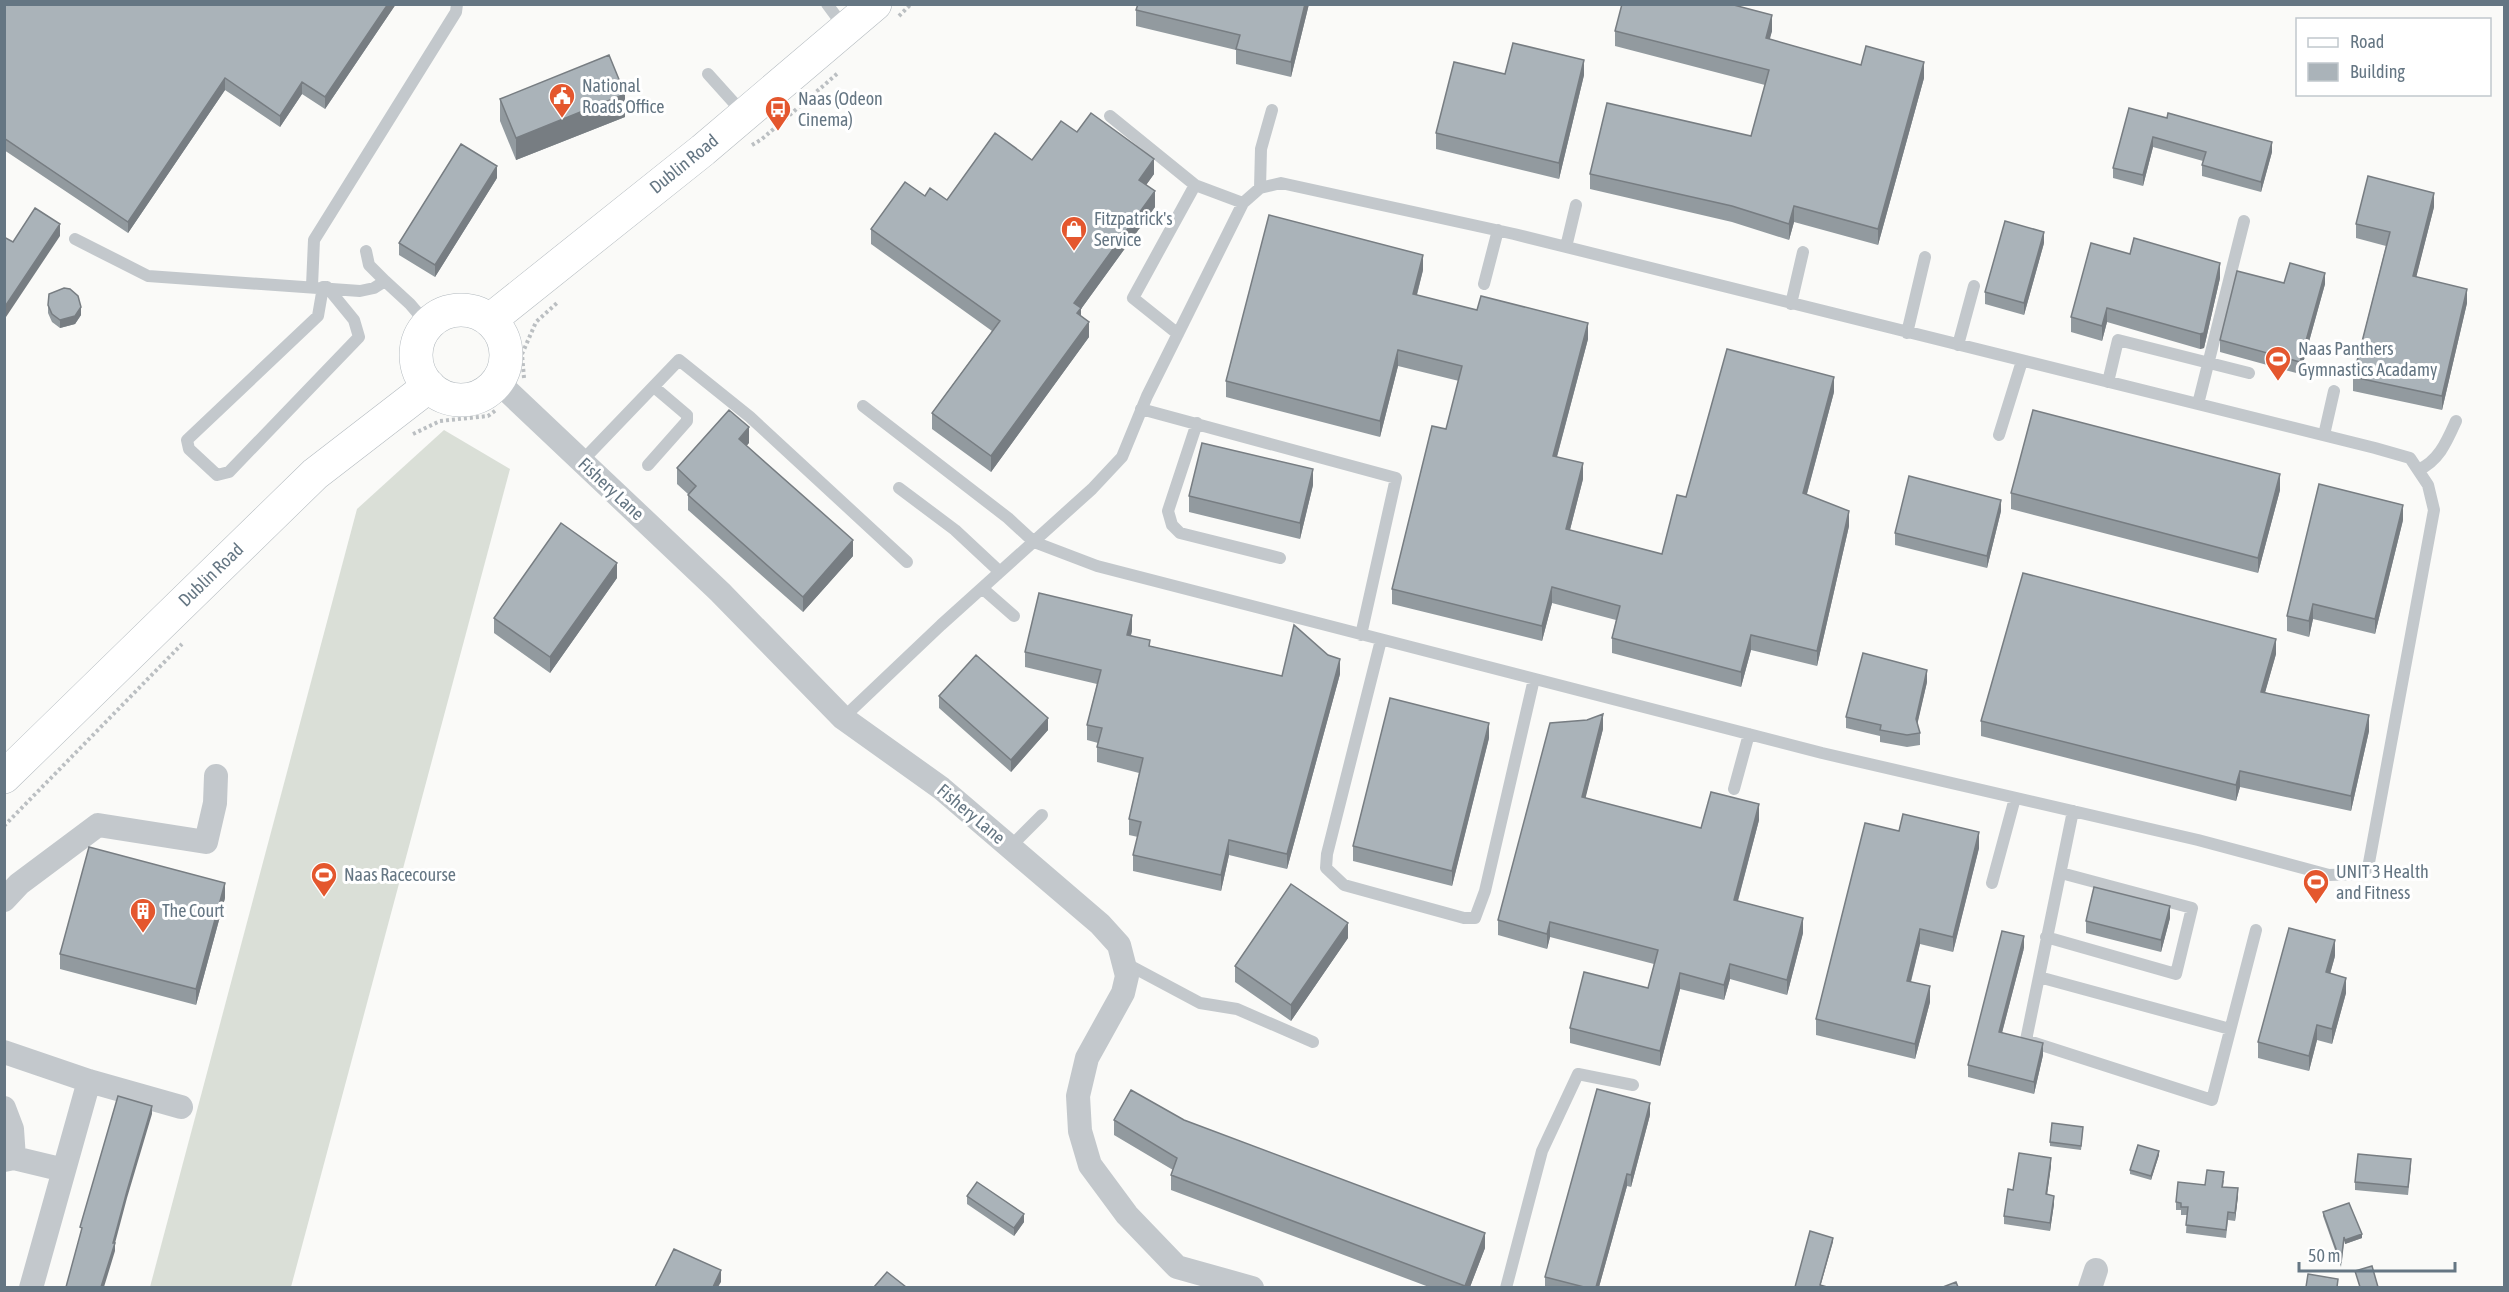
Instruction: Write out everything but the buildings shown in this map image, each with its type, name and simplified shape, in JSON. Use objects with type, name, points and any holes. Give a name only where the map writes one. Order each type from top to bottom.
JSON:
[{"type":"main road","name":"Dublin Road","points":[[490,320],[754,127],[875,4]]},
{"type":"main road","points":[[462,310],[475,312],[490,320],[501,334],[506,348],[505,389],[464,399],[448,398],[429,386],[421,374],[416,357],[420,338],[428,325],[443,314],[462,310]]},
{"type":"main road","name":"Dublin Road","points":[[4,777],[315,474],[429,386]]},
{"type":"street","name":"Fishery Lane","points":[[505,389],[720,592],[843,718],[940,788],[1100,924],[1119,945],[1127,976],[1123,993],[1087,1058],[1078,1096],[1080,1131],[1090,1166],[1127,1215],[1177,1267],[1252,1287]]},
{"type":"street","points":[[4,900],[19,884],[98,825],[206,842],[215,802],[216,776]]},
{"type":"street","points":[[4,1052],[181,1107]]},
{"type":"street","points":[[31,1287],[89,1080]]},
{"type":"street","points":[[4,1108],[12,1129],[9,1159],[64,1170]]},
{"type":"lane","points":[[321,287],[354,320],[359,337],[229,472],[217,475],[189,449],[187,440],[318,316],[321,287],[314,240],[456,12],[457,4]]},
{"type":"lane","points":[[827,4],[847,30]]},
{"type":"lane","points":[[708,74],[754,127]]},
{"type":"lane","points":[[1260,188],[1261,149],[1272,110]]},
{"type":"lane","points":[[1110,116],[1195,185],[1243,203]]},
{"type":"lane","points":[[843,718],[982,588],[1034,542],[1092,489],[1122,457],[1142,409],[1243,203],[1260,188],[1281,183],[1498,230],[2410,458],[2428,485],[2434,510],[2368,868],[2355,874],[2329,875],[2198,840],[1749,734],[1096,566],[1034,542],[1008,518],[863,406]]},
{"type":"lane","points":[[1178,334],[1133,298],[1195,185]]},
{"type":"lane","points":[[1566,247],[1576,205]]},
{"type":"lane","points":[[2198,404],[2244,221]]},
{"type":"lane","points":[[1484,284],[1498,230]]},
{"type":"lane","points":[[75,239],[147,276],[360,291],[374,288],[385,281]]},
{"type":"lane","points":[[366,251],[369,265],[410,304],[428,325]]},
{"type":"lane","points":[[1791,304],[1803,252]]},
{"type":"lane","points":[[1907,333],[1925,257]]},
{"type":"lane","points":[[1958,345],[1974,286]]},
{"type":"lane","points":[[2108,382],[2118,340],[2249,374]]},
{"type":"lane","points":[[582,461],[679,360],[750,417],[907,562]]},
{"type":"lane","points":[[1999,435],[2022,361]]},
{"type":"lane","points":[[648,465],[687,421],[687,415],[654,387]]},
{"type":"lane","points":[[2324,435],[2334,391]]},
{"type":"lane","points":[[1142,409],[1396,478],[1361,635]]},
{"type":"lane","points":[[2418,471],[2429,466],[2443,449],[2456,421]]},
{"type":"lane","points":[[1197,423],[1168,511],[1172,525],[1180,533],[1280,558]]},
{"type":"lane","points":[[899,488],[955,530],[1000,572]]},
{"type":"lane","points":[[982,588],[1014,616]]},
{"type":"lane","points":[[1382,640],[1327,854],[1326,868],[1344,885],[1464,918],[1475,918],[1485,891],[1534,680]]},
{"type":"lane","points":[[1734,789],[1749,734]]},
{"type":"lane","points":[[1992,883],[2015,798]]},
{"type":"lane","points":[[2073,811],[2026,1040],[2212,1100],[2256,930]]},
{"type":"lane","points":[[1010,847],[1042,815]]},
{"type":"lane","points":[[2046,937],[2176,974],[2192,908],[2061,873]]},
{"type":"lane","points":[[1124,963],[1200,1003],[1237,1009],[1313,1042]]},
{"type":"lane","points":[[2038,977],[2230,1029]]},
{"type":"lane","points":[[1506,1287],[1542,1150],[1578,1074],[1633,1085]]},
{"type":"path","points":[[743,150],[754,127]]},
{"type":"path","points":[[407,436],[440,421],[488,416],[505,389],[524,378],[522,354],[536,322],[563,299]]},
{"type":"path","points":[[4,826],[188,638]]},
{"type":"shaded area","name":"Naas Racecourse","points":[[444,430],[510,469],[291,1287],[150,1287],[357,509]]},
{"type":"place","name":"National Roads Office","points":[[562,119]]},
{"type":"place","name":"Naas (Odeon Cinema)","points":[[778,132]]},
{"type":"place","name":"Fitzpatrick's Service","points":[[1074,252]]},
{"type":"place","name":"Naas Panthers Gymnastics Acadamy","points":[[2278,382]]},
{"type":"place","name":"Naas Racecourse","points":[[324,898]]},
{"type":"place","name":"UNIT 3 Health and Fitness","points":[[2316,905]]},
{"type":"place","name":"The Court","points":[[143,934]]}]
